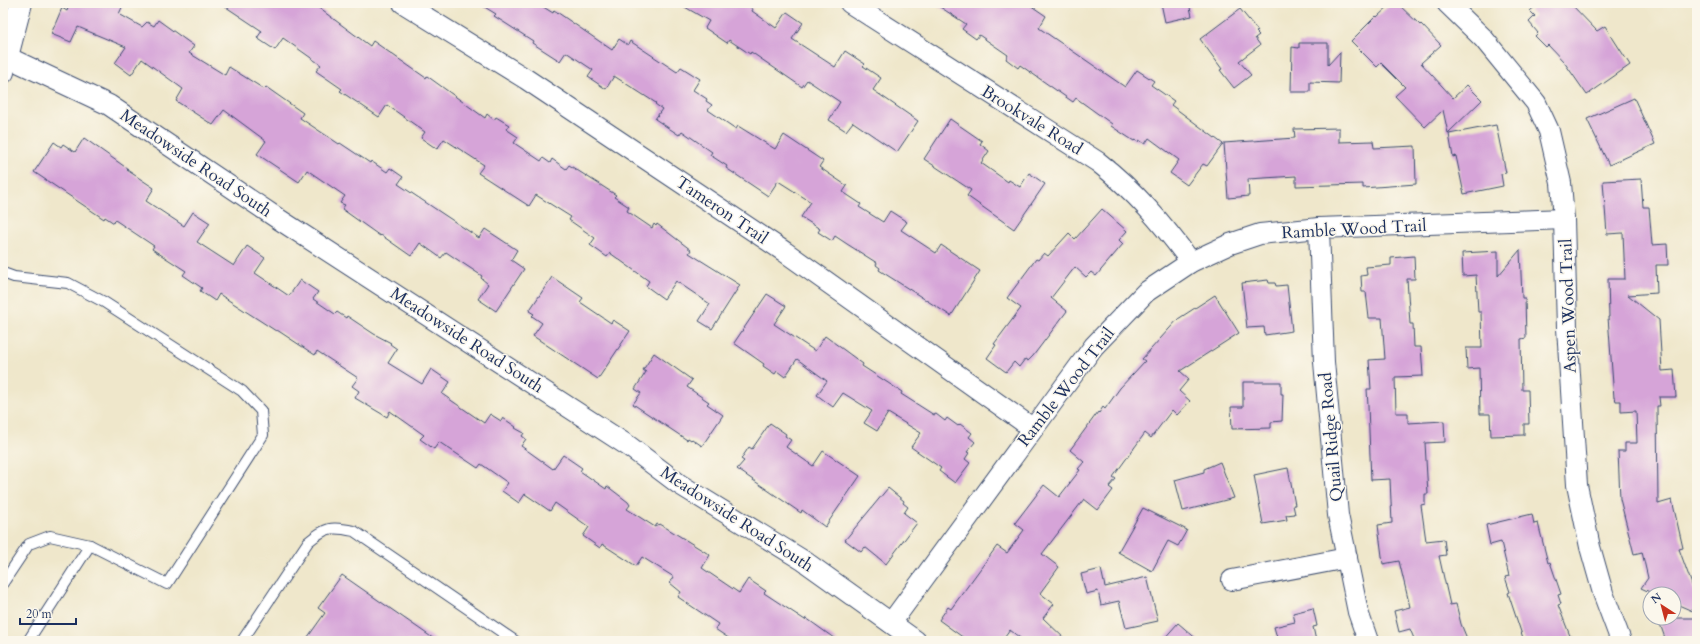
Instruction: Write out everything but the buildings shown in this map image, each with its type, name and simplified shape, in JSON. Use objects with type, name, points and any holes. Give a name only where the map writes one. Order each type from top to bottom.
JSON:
[{"type":"street","points":[[5,64],[21,3]]},
{"type":"street","name":"Tameron Trail","points":[[403,3],[526,80],[785,252],[1032,428]]},
{"type":"street","name":"Brookvale Road","points":[[850,3],[1098,162],[1118,178],[1164,225],[1191,262]]},
{"type":"street","name":"Aspen Wood Trail","points":[[1447,3],[1483,38],[1536,103],[1549,131],[1561,183],[1564,219],[1567,328],[1577,485],[1590,547],[1603,593],[1621,641]]},
{"type":"street","name":"Meadowside Road South","points":[[5,64],[109,105],[277,218],[617,438],[679,484],[804,561],[916,641]]},
{"type":"street","name":"Ramble Wood Trail","points":[[891,623],[1032,428],[1094,346],[1146,292],[1191,262],[1230,244],[1260,234],[1319,228],[1564,219]]},
{"type":"street","name":"Quail Ridge Road","points":[[1319,228],[1324,362],[1338,515],[1358,612],[1368,641]]},
{"type":"street","points":[[1232,580],[1347,558]]},
{"type":"lane","points":[[3,274],[14,277],[68,283],[104,302],[242,391],[261,411],[263,435],[167,584],[90,545],[50,536],[29,544],[3,584]]},
{"type":"lane","points":[[242,641],[308,542],[320,531],[336,527],[354,531],[515,641]]},
{"type":"lane","points":[[28,641],[90,545]]}]
